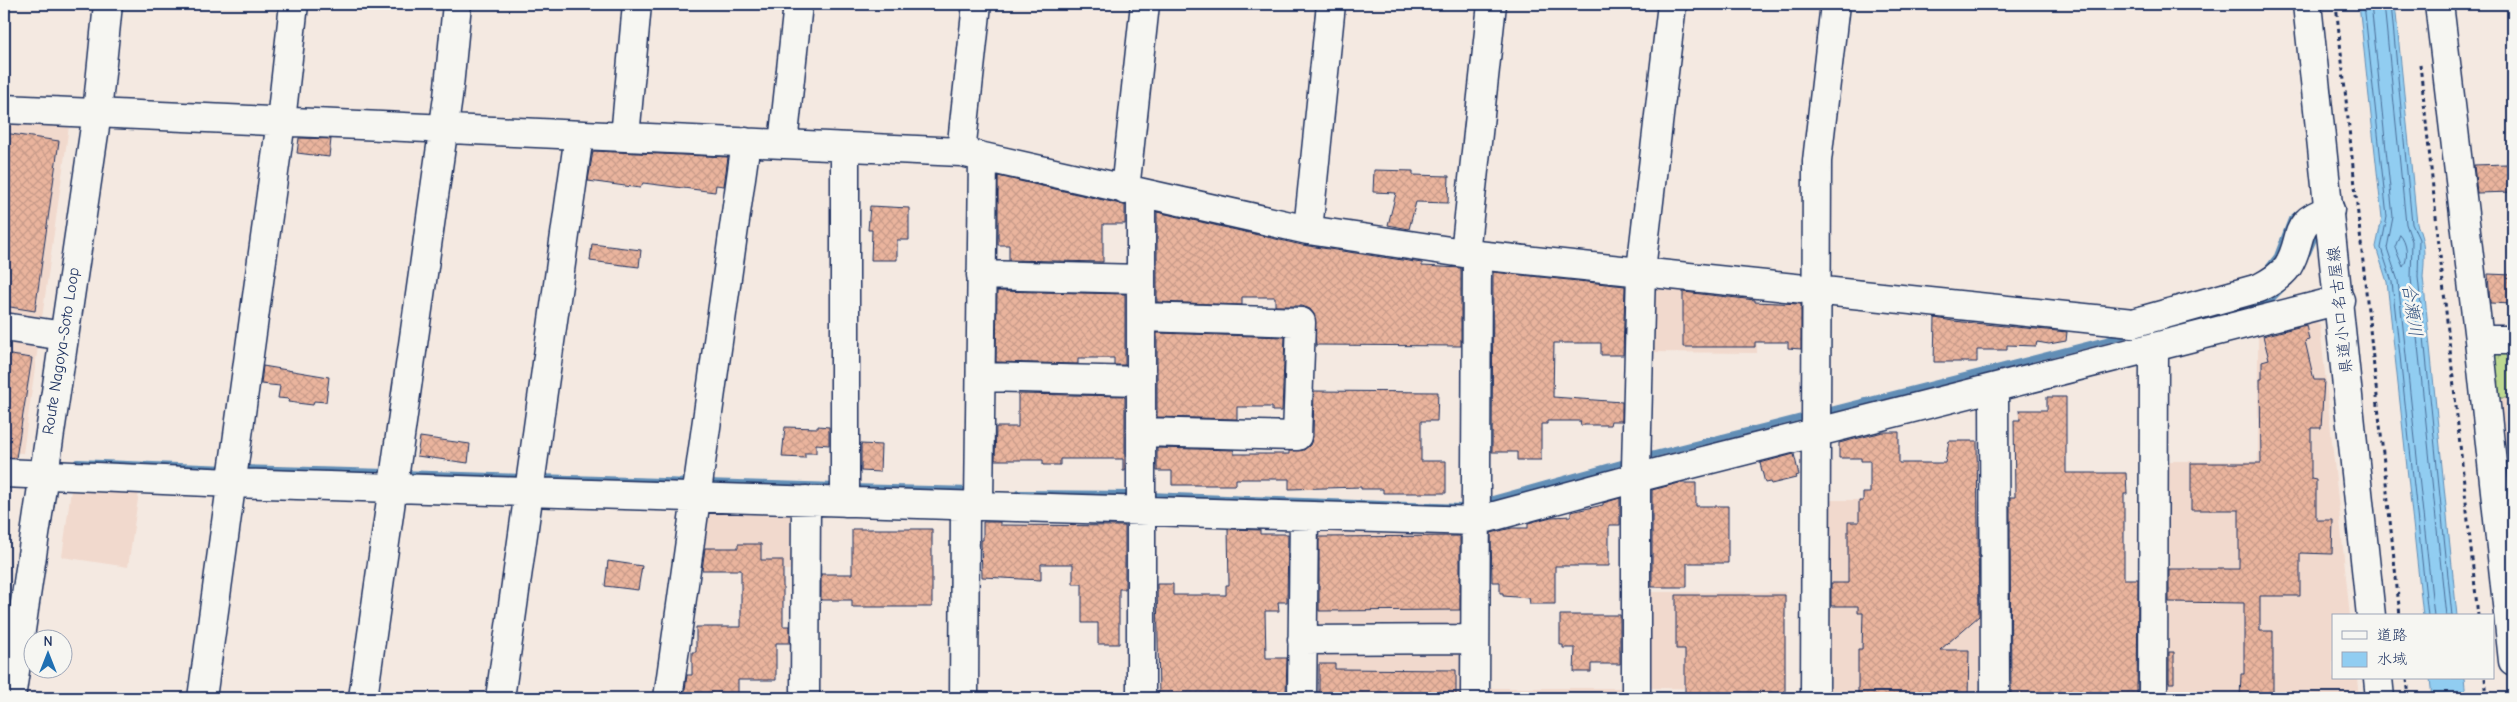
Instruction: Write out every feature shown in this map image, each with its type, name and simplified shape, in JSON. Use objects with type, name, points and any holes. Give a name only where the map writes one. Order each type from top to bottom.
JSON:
[{"type":"street","name":"Route Nagoya-Soto Loop","points":[[11,698],[97,112],[108,4]]},
{"type":"street","points":[[202,698],[281,122],[294,4]]},
{"type":"street","points":[[363,698],[443,130],[457,4]]},
{"type":"street","points":[[625,137],[638,4]]},
{"type":"street","points":[[783,144],[798,4]]},
{"type":"street","points":[[964,698],[981,377],[982,275],[972,154],[977,4]]},
{"type":"street","points":[[1141,698],[1141,279],[1133,192],[1145,4]]},
{"type":"street","points":[[1308,230],[1331,4]]},
{"type":"street","points":[[1475,698],[1476,509],[1471,254],[1492,4]]},
{"type":"street","points":[[1636,698],[1637,467],[1641,270],[1672,4]]},
{"type":"street","points":[[1815,698],[1817,161],[1835,4]]},
{"type":"street","name":"県道小口名古屋線","points":[[2307,4],[2340,300],[2371,614]]},
{"type":"street","points":[[2439,4],[2479,340],[2513,661]]},
{"type":"street","points":[[4,109],[972,154],[1133,192],[1308,230],[1471,254],[1641,270],[2133,323],[2259,288],[2274,279],[2288,267],[2303,225],[2312,215],[2330,210]]},
{"type":"street","points":[[500,698],[579,135]]},
{"type":"street","points":[[668,698],[746,142]]},
{"type":"street","points":[[845,147],[845,492]]},
{"type":"street","points":[[982,275],[1141,279]]},
{"type":"street","points":[[4,473],[233,473],[530,482],[698,488],[806,500],[845,492],[976,499],[1141,501],[1304,516],[1476,509],[1817,421],[1994,388],[2340,300]]},
{"type":"street","points":[[1141,317],[1301,322],[1297,436],[1141,432]]},
{"type":"street","points":[[4,327],[64,336]]},
{"type":"street","points":[[2479,340],[2513,340]]},
{"type":"street","points":[[2153,698],[2154,347]]},
{"type":"street","points":[[981,377],[1141,381]]},
{"type":"street","points":[[1994,388],[1995,698]]},
{"type":"street","points":[[806,500],[806,698]]},
{"type":"street","points":[[1302,698],[1304,516]]},
{"type":"street","points":[[1302,640],[1475,639]]},
{"type":"street","points":[[2378,680],[2380,698]]},
{"type":"path","points":[[2336,4],[2400,614]]},
{"type":"path","points":[[2420,63],[2478,614]]},
{"type":"path","points":[[2406,680],[2409,698]]},
{"type":"path","points":[[2485,680],[2487,698]]},
{"type":"shaded area","points":[[4,115],[70,119],[23,453],[4,452]]},
{"type":"shaded area","points":[[1648,284],[1757,290],[1757,353],[1648,352]]},
{"type":"shaded area","points":[[2311,317],[2320,325],[2350,614],[2332,614],[2332,680],[2357,680],[2359,698],[2165,698],[2166,461],[2258,461],[2258,330]]},
{"type":"shaded area","points":[[2494,398],[2513,398],[2513,456],[2500,456]]},
{"type":"shaded area","points":[[71,490],[139,492],[128,567],[62,557]]},
{"type":"shaded area","points":[[1828,500],[1984,500],[1982,698],[1824,698]]},
{"type":"shaded area","points":[[713,513],[791,514],[796,520],[796,570],[699,570],[707,518]]},
{"type":"shaded area","points":[[1323,527],[1460,530],[1468,538],[1467,698],[1310,698],[1311,546]]},
{"type":"shaded area","points":[[1647,592],[1786,592],[1786,689],[1647,688]]},
{"type":"shaded area","points":[[1485,688],[1625,688],[1625,698],[1485,698]]},
{"type":"green space","points":[[2494,347],[2513,347],[2513,398],[2494,398]]},
{"type":"water","name":"合瀬川","points":[[2359,4],[2395,4],[2417,224],[2424,250],[2423,277],[2457,614],[2423,614],[2387,282],[2376,247],[2382,218]]},
{"type":"water","points":[[2430,680],[2464,680],[2466,698],[2432,698]]},
{"type":"building","points":[[4,133],[59,141],[35,311],[4,306]]},
{"type":"building","points":[[299,138],[331,139],[329,157],[297,153]]},
{"type":"building","points":[[593,151],[728,157],[724,186],[716,185],[715,192],[643,183],[640,188],[588,181]]},
{"type":"building","points":[[2507,164],[2513,166],[2513,192],[2477,193],[2474,165]]},
{"type":"building","points":[[1374,170],[1413,171],[1413,175],[1449,176],[1448,203],[1416,202],[1409,229],[1388,225],[1396,193],[1373,192]]},
{"type":"building","points":[[998,176],[1125,205],[1125,224],[1103,224],[1103,262],[1009,260],[1009,245],[998,245]]},
{"type":"building","points":[[870,206],[909,208],[909,240],[897,240],[897,260],[871,260],[872,230],[868,230]]},
{"type":"building","points":[[1157,212],[1302,245],[1422,263],[1422,266],[1461,268],[1461,346],[1316,345],[1314,314],[1310,309],[1302,306],[1275,306],[1275,297],[1242,297],[1242,305],[1157,302]]},
{"type":"building","points":[[592,244],[641,250],[639,267],[590,261]]},
{"type":"building","points":[[1493,272],[1625,286],[1623,355],[1601,355],[1601,343],[1554,343],[1553,397],[1622,402],[1622,421],[1611,421],[1610,425],[1581,425],[1580,421],[1547,421],[1547,424],[1541,424],[1541,460],[1517,460],[1517,452],[1492,452]]},
{"type":"building","points":[[2488,274],[2513,275],[2512,304],[2490,303]]},
{"type":"building","points":[[997,291],[1125,294],[1125,365],[1114,365],[1114,358],[1078,358],[1078,364],[996,362]]},
{"type":"building","points":[[1683,292],[1755,300],[1755,302],[1801,304],[1801,349],[1788,348],[1788,342],[1755,342],[1755,347],[1683,347]]},
{"type":"building","points":[[1935,318],[2067,332],[2066,341],[2049,344],[2037,342],[2036,346],[2007,345],[2007,350],[1977,350],[1977,362],[1934,362]]},
{"type":"building","points":[[2306,325],[2309,340],[2305,341],[2314,380],[2324,380],[2321,428],[2311,428],[2311,478],[2316,479],[2316,520],[2333,520],[2332,554],[2300,553],[2300,596],[2260,596],[2260,631],[2273,631],[2273,698],[2240,698],[2241,674],[2244,674],[2244,603],[2169,602],[2169,569],[2239,569],[2239,510],[2191,510],[2191,463],[2261,463],[2260,379],[2262,379],[2262,361],[2269,359],[2263,336]]},
{"type":"building","points":[[1157,333],[1285,337],[1282,411],[1272,411],[1272,407],[1237,407],[1237,419],[1157,417]]},
{"type":"building","points":[[4,354],[32,358],[16,458],[4,458]]},
{"type":"building","points":[[263,366],[329,377],[326,402],[314,401],[313,405],[288,402],[289,399],[278,398],[280,386],[261,384]]},
{"type":"building","points":[[1314,391],[1438,392],[1437,421],[1421,421],[1421,461],[1446,461],[1446,493],[1383,493],[1383,489],[1361,489],[1361,487],[1289,489],[1289,479],[1236,479],[1236,485],[1172,485],[1172,471],[1157,471],[1157,448],[1234,450],[1234,454],[1289,454],[1289,451],[1304,450],[1310,445],[1313,437]]},
{"type":"building","points":[[1018,394],[1125,396],[1125,471],[1123,471],[1123,459],[1060,459],[1060,465],[1043,465],[1043,460],[995,460],[996,427],[1018,427]]},
{"type":"building","points":[[2047,397],[2066,397],[2066,473],[2126,473],[2127,494],[2124,494],[2124,579],[2138,579],[2137,698],[2011,698],[2010,497],[2015,497],[2014,420],[2020,420],[2019,410],[2047,410]]},
{"type":"building","points":[[818,426],[829,427],[829,445],[816,444],[816,453],[805,453],[805,458],[782,457],[785,427],[818,428]]},
{"type":"building","points":[[1883,432],[1899,432],[1899,463],[1945,463],[1949,441],[1977,441],[1979,616],[1940,650],[1969,650],[1968,698],[1858,698],[1858,649],[1862,649],[1863,613],[1858,613],[1858,606],[1831,606],[1831,583],[1848,583],[1848,522],[1859,522],[1859,501],[1863,501],[1863,493],[1870,493],[1870,461],[1861,461],[1861,458],[1839,458],[1839,443]]},
{"type":"building","points":[[420,437],[470,444],[468,463],[417,456]]},
{"type":"building","points":[[861,444],[881,445],[880,472],[861,471]]},
{"type":"building","points":[[1794,454],[1799,475],[1795,476],[1796,478],[1771,484],[1770,482],[1765,483],[1760,463]]},
{"type":"building","points":[[1679,483],[1696,483],[1696,506],[1728,506],[1728,563],[1687,563],[1687,587],[1652,587],[1652,490]]},
{"type":"building","points":[[1620,498],[1620,525],[1609,525],[1609,566],[1555,566],[1555,604],[1530,604],[1529,598],[1503,596],[1503,593],[1500,593],[1500,582],[1492,582],[1491,533],[1512,528],[1528,528],[1528,523],[1551,517],[1571,516],[1571,512],[1603,505],[1603,503]]},
{"type":"building","points":[[983,522],[1000,522],[1000,525],[1125,526],[1125,589],[1119,589],[1119,644],[1098,644],[1098,623],[1082,623],[1082,584],[1073,584],[1073,564],[1041,564],[1041,580],[982,577],[981,540],[983,540]]},
{"type":"building","points":[[852,529],[932,529],[932,607],[852,607],[852,600],[821,600],[821,574],[852,574]]},
{"type":"building","points":[[1228,529],[1260,530],[1260,534],[1288,534],[1287,602],[1278,602],[1279,611],[1265,611],[1266,658],[1287,658],[1286,694],[1227,694],[1227,698],[1159,698],[1157,584],[1173,584],[1173,595],[1226,595],[1226,585],[1229,585]]},
{"type":"building","points":[[1460,536],[1460,610],[1319,611],[1319,537]]},
{"type":"building","points":[[738,544],[761,544],[761,560],[783,560],[783,626],[790,626],[790,643],[776,643],[776,680],[738,680],[738,698],[684,698],[687,675],[692,675],[692,652],[696,652],[696,627],[741,627],[741,570],[702,570],[705,548],[738,548]]},
{"type":"building","points":[[608,561],[642,566],[638,590],[605,586]]},
{"type":"building","points":[[1676,595],[1785,595],[1785,698],[1685,698],[1685,649],[1676,649]]},
{"type":"building","points":[[1560,615],[1620,615],[1620,664],[1591,664],[1591,672],[1574,672],[1575,648],[1563,648],[1563,645],[1560,645]]},
{"type":"building","points":[[2169,652],[2174,652],[2174,683],[2169,683]]},
{"type":"building","points":[[1319,664],[1335,664],[1335,669],[1456,670],[1456,698],[1319,698]]},
{"type":"waterway","points":[[2267,269],[2277,256],[2291,219],[2298,213]]},
{"type":"waterway","points":[[2308,253],[2316,234],[2325,233]]},
{"type":"waterway","points":[[2251,304],[2271,300],[2282,289]]},
{"type":"waterway","points":[[1823,412],[2130,334]]},
{"type":"waterway","points":[[1643,457],[1810,415]]},
{"type":"waterway","points":[[1482,502],[1629,461]]},
{"type":"waterway","points":[[77,462],[228,468]]},
{"type":"waterway","points":[[241,468],[388,472]]},
{"type":"waterway","points":[[401,473],[526,477]]},
{"type":"waterway","points":[[538,477],[693,482]]},
{"type":"waterway","points":[[706,482],[838,486]]},
{"type":"waterway","points":[[850,487],[973,490]]},
{"type":"waterway","points":[[1018,493],[1135,494]]},
{"type":"waterway","points":[[1148,495],[1462,507]]}]
